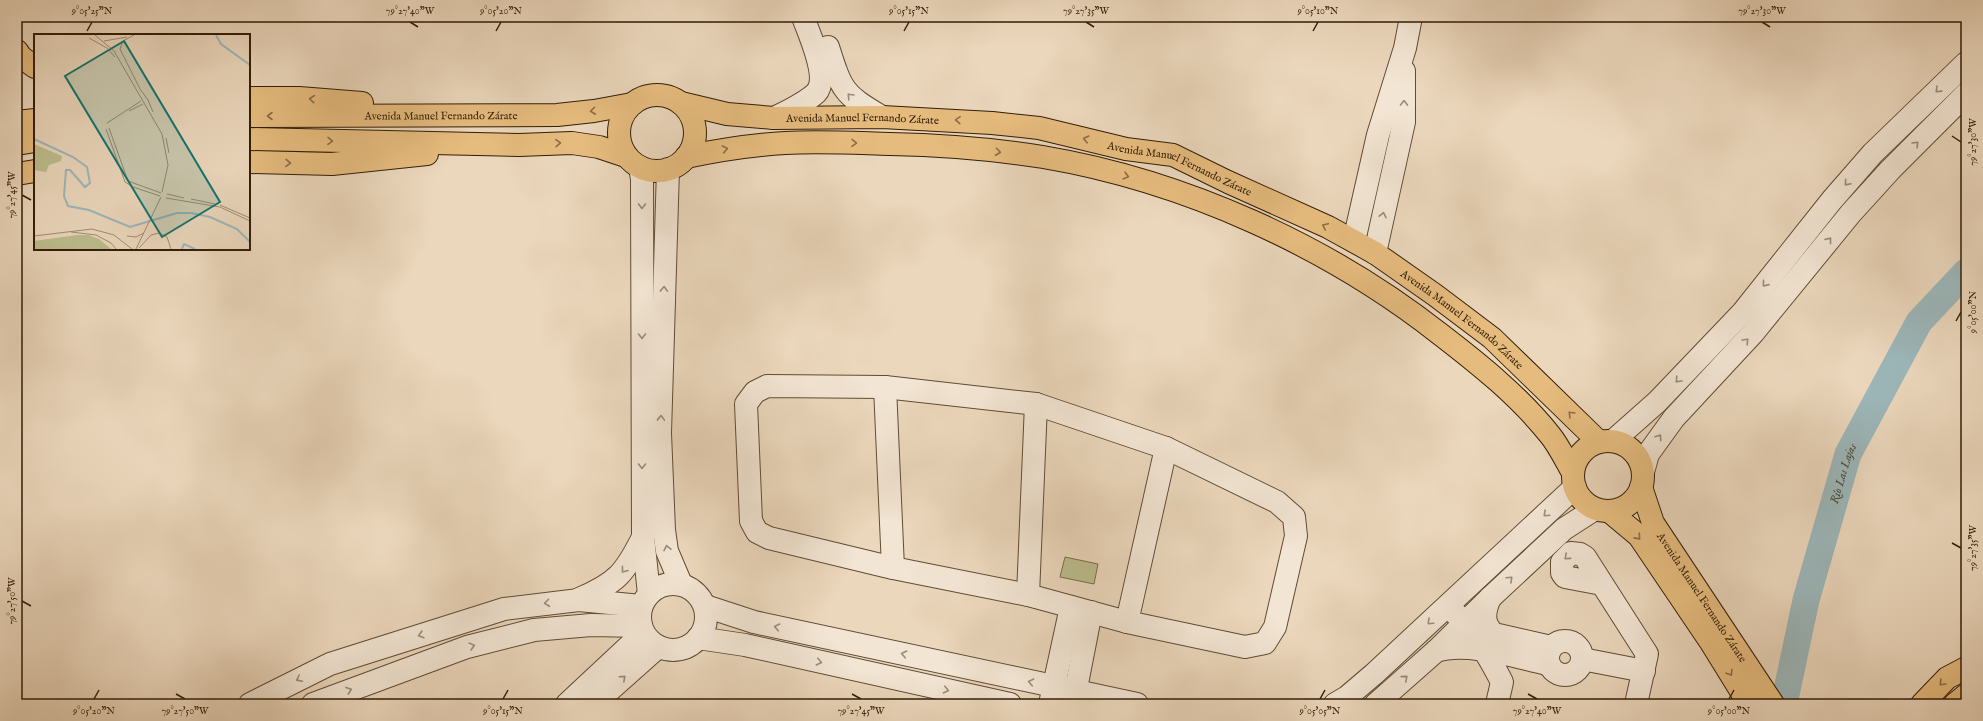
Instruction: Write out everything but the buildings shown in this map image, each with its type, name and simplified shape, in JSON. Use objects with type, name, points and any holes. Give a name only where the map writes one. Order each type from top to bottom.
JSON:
[{"type":"main road","points":[[17,51],[21,57],[34,66]]},
{"type":"main road","points":[[250,139],[519,144],[572,142],[599,147],[633,162],[653,170],[668,169],[678,164],[686,156],[692,146],[695,134],[693,122],[688,111],[681,103],[672,98],[661,95],[651,95],[640,98],[624,113],[620,123],[619,135],[621,146],[633,162]]},
{"type":"main road","points":[[250,98],[300,98],[519,115]]},
{"type":"main road","name":"Avenida Manuel Fernando Zárate","points":[[681,103],[727,114],[774,118],[882,117],[961,120],[1039,128],[1126,149],[1173,155],[1354,241],[1375,253],[1435,295],[1492,338],[1606,441]]},
{"type":"main road","name":"Avenida Manuel Fernando Zárate","points":[[250,116],[519,115],[594,111],[632,104]]},
{"type":"main road","points":[[17,122],[34,120]]},
{"type":"main road","points":[[17,144],[34,141]]},
{"type":"main road","points":[[686,156],[732,148],[786,143],[853,142],[944,145],[1044,157],[1118,174],[1213,205],[1296,242],[1356,275],[1419,317],[1464,352],[1528,410],[1552,437],[1586,504],[1602,510],[1619,509],[1629,504],[1636,496],[1642,479],[1640,461],[1633,451],[1624,444],[1606,441],[1589,446],[1581,454],[1575,463],[1574,480]]},
{"type":"main road","points":[[250,162],[332,164],[519,144]]},
{"type":"main road","points":[[17,174],[34,171]]},
{"type":"main road","name":"Avenida Manuel Fernando Zárate","points":[[1642,479],[1653,523],[1773,704]]},
{"type":"main road","name":"Avenida Manuel Fernando Zárate","points":[[1602,510],[1639,536],[1710,641],[1749,704]]},
{"type":"main road","points":[[1922,704],[1947,678],[1966,668]]},
{"type":"main road","points":[[1955,704],[1966,695]]},
{"type":"street","points":[[803,17],[821,72],[829,77],[855,101],[882,117]]},
{"type":"street","points":[[818,17],[829,77]]},
{"type":"street","points":[[1354,241],[1378,135],[1404,48],[1411,17]]},
{"type":"street","points":[[1375,253],[1404,122],[1404,48]]},
{"type":"street","points":[[1606,441],[1658,402],[1743,312],[1832,200],[1873,153],[1966,63]]},
{"type":"street","points":[[774,118],[797,106],[816,92],[829,77]]},
{"type":"street","points":[[1642,479],[1648,454],[1674,418],[1753,333],[1851,212],[1891,169],[1966,94]]},
{"type":"street","points":[[567,704],[594,696],[646,621],[658,587],[670,584],[681,584],[691,589],[699,596],[705,606],[706,618],[704,628],[698,638],[690,646],[680,650],[668,650],[646,621],[643,537],[642,187],[633,162]]},
{"type":"street","points":[[668,169],[660,433],[664,530],[667,551],[681,584]]},
{"type":"street","points":[[767,386],[885,387],[1036,404],[1166,448],[1277,502],[1294,517],[1296,536],[1275,627],[1265,643],[1245,647],[1127,622],[1028,595],[893,568],[769,538],[757,532],[751,521],[746,404],[755,392],[767,386]]},
{"type":"street","points":[[885,387],[893,568]]},
{"type":"street","points":[[1028,595],[1036,404]]},
{"type":"street","points":[[1127,622],[1166,448]]},
{"type":"street","points":[[1335,704],[1374,674],[1448,606],[1574,480]]},
{"type":"street","points":[[1376,704],[1436,651],[1564,529],[1602,510]]},
{"type":"street","points":[[250,704],[330,664],[396,642],[504,609],[579,600],[603,589],[618,577],[631,560],[643,537]]},
{"type":"street","points":[[1602,584],[1647,654],[1636,704]]},
{"type":"street","points":[[1490,598],[1485,610],[1484,621],[1494,634],[1550,655]]},
{"type":"street","points":[[579,600],[646,621]]},
{"type":"street","points":[[705,606],[754,622],[1052,695],[1137,704]]},
{"type":"street","points":[[1448,606],[1465,622],[1485,651],[1502,682],[1497,704]]},
{"type":"street","points":[[1052,695],[1081,610]]},
{"type":"street","points":[[1074,698],[1081,610]]},
{"type":"street","points":[[313,704],[467,648],[534,630],[564,626],[602,625],[646,621]]},
{"type":"street","points":[[608,665],[646,621]]},
{"type":"street","points":[[594,696],[614,655],[614,644],[610,633],[602,625]]},
{"type":"street","points":[[698,638],[746,645],[1010,704]]},
{"type":"street","points":[[1550,655],[1560,641],[1571,642],[1579,648],[1582,659],[1644,671]]},
{"type":"street","points":[[1436,651],[1454,647],[1485,651],[1550,655]]},
{"type":"green space","points":[[1065,557],[1098,564],[1094,584],[1060,577]]},
{"type":"waterway","name":"Río Las Lajas","points":[[1784,704],[1806,600],[1848,454],[1919,322],[1966,272]]}]
